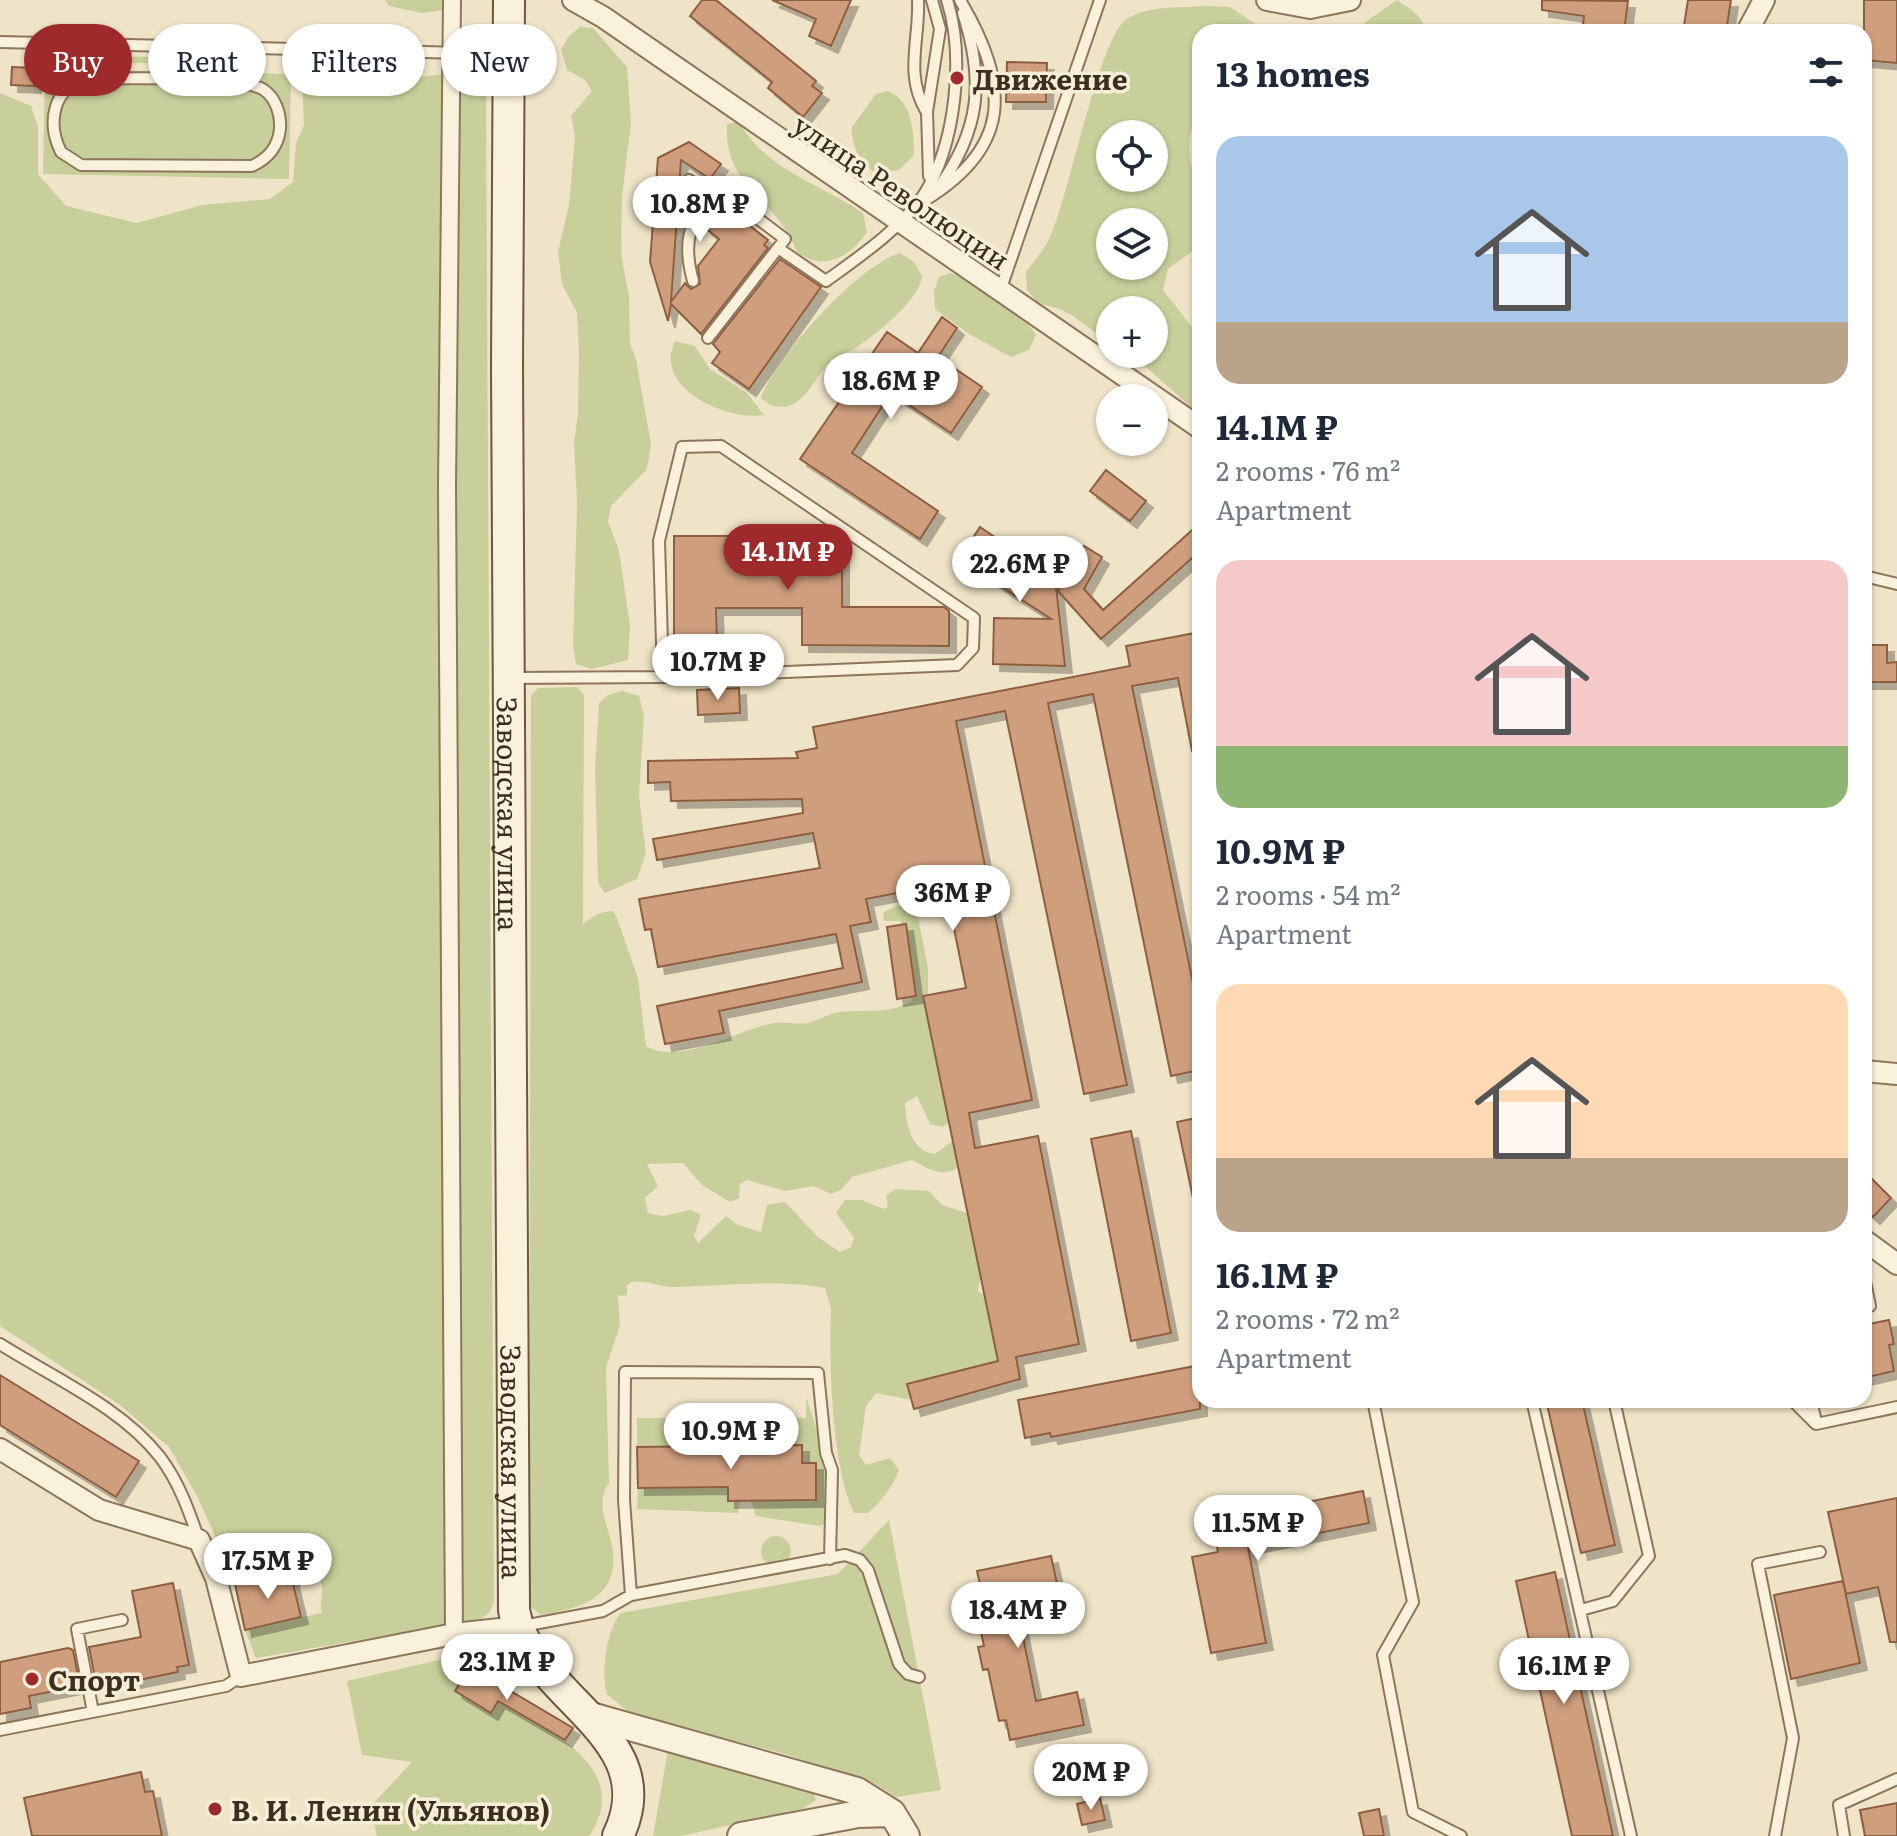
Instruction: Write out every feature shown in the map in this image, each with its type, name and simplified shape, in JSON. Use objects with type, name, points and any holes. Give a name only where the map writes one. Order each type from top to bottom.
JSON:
[{"type":"main road","name":"Заводская улица","points":[[509,96],[512,1579],[517,1627]]},
{"type":"main road","points":[[517,1627],[540,1669],[591,1716],[613,1744],[622,1766],[627,1799],[618,1836]]},
{"type":"street","points":[[452,0],[452,24]]},
{"type":"street","points":[[1267,0],[1310,8],[1350,0]]},
{"type":"street","points":[[1751,24],[1764,0]]},
{"type":"street","name":"улица Революции","points":[[570,1],[603,17],[905,215],[1000,291],[1192,423]]},
{"type":"street","points":[[452,96],[447,502],[454,1634]]},
{"type":"street","points":[[1872,1072],[1897,1074]]},
{"type":"street","points":[[1872,1246],[1897,1264]]},
{"type":"street","points":[[0,1449],[99,1510],[199,1540],[224,1604],[241,1676],[454,1634],[517,1627]]},
{"type":"street","points":[[591,1716],[857,1791],[892,1813],[906,1836]]},
{"type":"street","points":[[741,1836],[858,1814],[892,1813]]},
{"type":"lane","points":[[918,0],[914,79],[917,95],[927,112]]},
{"type":"lane","points":[[930,191],[927,112],[940,29],[932,0]]},
{"type":"lane","points":[[930,191],[957,78],[958,47],[947,0]]},
{"type":"lane","points":[[930,191],[952,184],[976,161],[995,108],[991,66],[982,39],[960,0]]},
{"type":"lane","points":[[778,248],[826,281],[905,215],[957,163],[974,113],[977,77],[960,0]]},
{"type":"lane","points":[[1000,291],[1100,0]]},
{"type":"lane","points":[[0,42],[441,55]]},
{"type":"lane","points":[[86,80],[246,83],[261,88],[273,100],[279,116],[279,138],[271,154],[252,166],[92,167],[67,158],[54,132],[61,93],[72,83],[86,80]]},
{"type":"lane","points":[[689,180],[711,196]]},
{"type":"lane","points":[[693,281],[687,258],[691,221],[717,188],[785,239],[708,338]]},
{"type":"lane","points":[[509,678],[663,677],[957,665],[973,648],[974,618],[721,446],[682,447],[659,541],[663,677]]},
{"type":"lane","points":[[1872,578],[1897,584]]},
{"type":"lane","points":[[0,1344],[138,1433],[160,1458],[184,1498],[199,1540]]},
{"type":"lane","points":[[631,1595],[624,1500],[625,1372],[818,1373],[826,1453],[832,1470],[830,1559]]},
{"type":"lane","points":[[1816,1424],[1897,1407]]},
{"type":"lane","points":[[1375,1408],[1413,1602],[1383,1655],[1413,1812],[1461,1836]]},
{"type":"lane","points":[[1534,1408],[1631,1836]]},
{"type":"lane","points":[[1581,1610],[1613,1601],[1649,1556],[1616,1408]]},
{"type":"lane","points":[[1800,1408],[1816,1424]]},
{"type":"lane","points":[[1813,1408],[1816,1424]]},
{"type":"lane","points":[[1775,1836],[1793,1738],[1758,1564],[1820,1552]]},
{"type":"lane","points":[[517,1627],[603,1611],[631,1595],[845,1555],[854,1557],[868,1570],[899,1664],[908,1674],[919,1677]]},
{"type":"lane","points":[[93,1712],[77,1629],[122,1620]]},
{"type":"lane","points":[[0,1730],[226,1686],[241,1676]]},
{"type":"lane","points":[[1844,1836],[1839,1805],[1897,1779]]},
{"type":"green space","points":[[385,0],[448,0],[445,10],[422,13],[389,6]]},
{"type":"green space","points":[[1397,0],[1419,17],[1422,24],[1364,24]]},
{"type":"green space","points":[[1230,7],[1256,24],[1192,24],[1192,129],[1189,147],[1192,166],[1192,252],[1168,269],[1168,208],[1096,208],[1096,280],[1165,280],[1163,290],[1168,296],[1096,296],[1096,332],[1061,310],[1039,304],[1027,290],[1026,272],[1048,241],[1058,217],[1095,85],[1116,32],[1127,19],[1145,11]]},
{"type":"green space","points":[[580,27],[593,28],[627,67],[631,123],[622,196],[621,253],[629,297],[630,343],[636,359],[651,444],[647,469],[611,506],[608,521],[619,551],[630,626],[628,660],[592,669],[576,664],[573,645],[577,504],[574,441],[578,415],[579,352],[577,313],[562,284],[558,252],[569,205],[575,135],[571,116],[592,91],[585,80],[567,70],[561,50],[568,37]]},
{"type":"green space","points":[[132,57],[148,57],[148,63],[132,63]]},
{"type":"green space","points":[[132,71],[148,71],[148,96],[266,96],[266,73],[282,74],[282,96],[291,96],[289,179],[43,174],[44,96],[132,96]]},
{"type":"green space","points":[[441,75],[441,96],[486,96],[494,1601],[490,1612],[481,1619],[256,1658],[245,1630],[322,1613],[322,1587],[313,1568],[299,1557],[282,1552],[230,1569],[198,1498],[169,1447],[120,1405],[0,1326],[0,93],[31,106],[38,127],[38,174],[66,206],[137,223],[202,205],[270,199],[293,182],[296,143],[304,125],[303,96],[425,96],[425,76]]},
{"type":"green space","points":[[888,91],[903,102],[907,110],[914,155],[899,170],[876,174],[858,154],[852,127],[876,94]]},
{"type":"green space","points":[[739,122],[764,153],[795,175],[863,213],[867,232],[853,248],[827,261],[807,258],[797,252],[777,218],[753,192],[733,163],[727,124]]},
{"type":"green space","points":[[900,253],[914,262],[922,276],[907,305],[860,345],[832,361],[795,403],[777,406],[761,398],[783,359],[820,315],[862,275]]},
{"type":"green space","points":[[950,273],[984,290],[1021,318],[1036,335],[1029,350],[1011,357],[969,334],[935,309],[934,291],[939,277]]},
{"type":"green space","points":[[1168,296],[1192,327],[1192,407],[1147,368],[1168,368]]},
{"type":"green space","points":[[675,341],[695,346],[710,369],[746,392],[764,415],[731,413],[697,398],[683,387],[674,373],[671,358]]},
{"type":"green space","points":[[577,687],[584,695],[583,924],[596,915],[613,911],[617,918],[638,978],[646,1046],[676,1052],[761,1026],[806,1023],[850,1011],[886,1010],[912,1001],[902,925],[900,921],[885,921],[883,918],[884,912],[897,906],[916,907],[928,968],[928,1003],[954,1118],[943,1127],[930,1124],[917,1096],[905,1103],[907,1119],[915,1142],[927,1152],[935,1154],[951,1142],[964,1142],[962,1165],[949,1172],[931,1170],[912,1160],[852,1177],[841,1190],[831,1194],[814,1186],[785,1191],[747,1180],[740,1184],[739,1198],[730,1202],[702,1185],[683,1163],[647,1164],[658,1186],[645,1198],[648,1213],[663,1216],[690,1210],[701,1215],[694,1236],[698,1243],[726,1216],[738,1225],[761,1232],[767,1205],[785,1202],[818,1237],[840,1252],[851,1247],[854,1238],[836,1213],[845,1200],[862,1200],[883,1209],[888,1207],[886,1196],[895,1189],[929,1191],[942,1205],[973,1215],[983,1257],[978,1292],[993,1296],[1008,1367],[912,1400],[876,1393],[866,1406],[859,1455],[866,1465],[890,1458],[899,1470],[886,1493],[868,1513],[854,1513],[846,1493],[836,1441],[831,1383],[831,1308],[825,1288],[771,1283],[675,1287],[631,1282],[627,1285],[627,1295],[618,1296],[620,1325],[606,1367],[609,1483],[602,1507],[613,1551],[613,1568],[609,1582],[590,1601],[541,1615],[531,1607],[529,1554],[531,695],[538,688]]},
{"type":"green space","points":[[622,691],[639,696],[644,716],[639,796],[646,853],[637,879],[605,893],[598,883],[595,769],[599,703],[608,695]]},
{"type":"green space","points":[[806,1397],[821,1443],[827,1476],[828,1508],[825,1524],[819,1526],[756,1516],[751,1501],[816,1500],[816,1464],[802,1463],[802,1445],[733,1446],[733,1418],[806,1418]]},
{"type":"green space","points":[[637,1418],[722,1418],[722,1446],[637,1447]]},
{"type":"green space","points":[[728,1487],[728,1501],[740,1501],[738,1513],[637,1509],[638,1488]]},
{"type":"green space","points":[[889,1520],[941,1790],[896,1797],[875,1784],[785,1754],[643,1717],[626,1710],[607,1694],[604,1675],[606,1652],[612,1629],[621,1613],[838,1574]]},
{"type":"green space","points":[[776,1536],[787,1540],[791,1551],[787,1562],[776,1566],[765,1562],[761,1551],[765,1540]]},
{"type":"green space","points":[[452,1657],[470,1667],[455,1692],[491,1712],[498,1701],[538,1723],[578,1752],[593,1770],[601,1789],[600,1811],[589,1836],[377,1836],[370,1807],[412,1762],[362,1755],[347,1681]]},
{"type":"green space","points":[[668,1750],[812,1789],[816,1800],[802,1809],[681,1836],[653,1836]]},
{"type":"building","points":[[702,0],[716,0],[816,81],[812,86],[822,93],[803,117],[768,88],[772,82],[690,16]]},
{"type":"building","points":[[772,0],[851,0],[831,46],[809,36],[816,19]]},
{"type":"building","points":[[1542,0],[1628,1],[1625,24],[1583,24],[1584,16],[1542,10]]},
{"type":"building","points":[[1688,0],[1731,0],[1727,24],[1684,24]]},
{"type":"building","points":[[1864,0],[1897,0],[1897,63],[1872,61],[1872,24],[1864,24]]},
{"type":"building","points":[[1007,62],[1047,63],[1046,102],[1006,102]]},
{"type":"building","points":[[12,67],[24,68],[24,86],[11,85]]},
{"type":"building","points":[[689,142],[721,164],[710,179],[681,160],[671,302],[685,283],[691,289],[700,284],[698,266],[719,239],[704,227],[722,204],[768,240],[764,245],[768,248],[701,334],[671,304],[668,321],[650,262],[658,158]]},
{"type":"building","points":[[780,259],[821,287],[749,389],[712,363],[720,352],[713,344]]},
{"type":"building","points":[[942,317],[957,328],[938,357],[982,387],[951,433],[891,393],[852,453],[938,511],[920,539],[800,459],[887,332],[918,353]]},
{"type":"building","points":[[1106,470],[1146,501],[1130,521],[1090,491]]},
{"type":"building","points":[[980,527],[1055,578],[1065,666],[993,664],[994,618],[1051,619],[959,559]]},
{"type":"building","points":[[1192,530],[1192,558],[1101,639],[1058,591],[1084,546],[1102,557],[1084,589],[1103,610]]},
{"type":"building","points":[[674,536],[839,536],[842,538],[842,607],[944,607],[949,611],[949,646],[802,645],[802,608],[716,608],[717,642],[674,643]]},
{"type":"building","points":[[1192,634],[1192,751],[1178,678],[1132,686],[1192,978],[1192,1072],[1171,1076],[1093,694],[1048,703],[1127,1085],[1084,1094],[1005,711],[956,721],[1032,1100],[969,1113],[975,1148],[1038,1136],[1079,1344],[1016,1357],[1020,1379],[914,1409],[907,1384],[998,1361],[923,996],[966,988],[945,884],[866,899],[871,922],[850,926],[862,982],[719,1011],[724,1033],[665,1044],[657,1006],[843,968],[836,934],[658,967],[651,929],[645,930],[639,899],[820,868],[813,833],[657,860],[653,839],[803,813],[802,799],[671,801],[670,782],[648,783],[648,761],[798,758],[796,752],[817,748],[813,727],[1130,666],[1126,646]]},
{"type":"building","points":[[1872,645],[1887,645],[1887,663],[1897,662],[1897,682],[1872,682]]},
{"type":"building","points":[[739,688],[740,713],[698,715],[697,690]]},
{"type":"building","points":[[906,924],[916,996],[897,999],[887,927]]},
{"type":"building","points":[[1192,1119],[1192,1193],[1177,1122]]},
{"type":"building","points":[[1131,1131],[1171,1333],[1131,1341],[1091,1139]]},
{"type":"building","points":[[1872,1179],[1891,1198],[1872,1216]]},
{"type":"building","points":[[1889,1320],[1894,1344],[1889,1345],[1894,1371],[1872,1376],[1872,1323]]},
{"type":"building","points":[[1192,1367],[1192,1408],[1200,1409],[1051,1437],[1050,1433],[1025,1438],[1018,1400]]},
{"type":"building","points":[[0,1375],[139,1461],[116,1497],[0,1425]]},
{"type":"building","points":[[1548,1408],[1584,1408],[1615,1545],[1581,1553]]},
{"type":"building","points":[[802,1445],[802,1463],[816,1463],[816,1500],[728,1501],[728,1487],[638,1488],[637,1447]]},
{"type":"building","points":[[1363,1491],[1369,1523],[1248,1547],[1266,1643],[1211,1653],[1192,1557],[1218,1552],[1212,1521]]},
{"type":"building","points":[[1897,1498],[1897,1642],[1890,1642],[1878,1587],[1846,1594],[1828,1512]]},
{"type":"building","points":[[1051,1556],[1058,1588],[1015,1597],[1036,1701],[1077,1692],[1084,1725],[1010,1740],[1006,1720],[999,1721],[988,1669],[983,1670],[978,1647],[984,1646],[972,1591],[981,1589],[977,1571]]},
{"type":"building","points":[[290,1571],[301,1617],[245,1630],[235,1584]]},
{"type":"building","points":[[1555,1572],[1613,1836],[1572,1836],[1516,1581]]},
{"type":"building","points":[[1843,1581],[1860,1663],[1791,1679],[1774,1595]]},
{"type":"building","points":[[173,1583],[189,1665],[177,1667],[178,1672],[134,1681],[133,1676],[96,1683],[89,1647],[141,1637],[132,1591]]},
{"type":"building","points":[[68,1648],[73,1650],[80,1686],[29,1696],[31,1708],[0,1714],[0,1662]]},
{"type":"building","points":[[470,1667],[573,1728],[565,1740],[498,1701],[491,1713],[455,1691]]},
{"type":"building","points":[[141,1772],[145,1792],[153,1791],[162,1836],[32,1836],[24,1798]]},
{"type":"building","points":[[1100,1798],[1105,1820],[1082,1825],[1077,1804]]},
{"type":"building","points":[[1897,1803],[1897,1836],[1865,1836],[1860,1810]]},
{"type":"building","points":[[1379,1809],[1384,1836],[1364,1836],[1359,1813]]},
{"type":"place","name":"Движение","points":[[957,78]]},
{"type":"place","name":"Спорт","points":[[32,1679]]},
{"type":"place","name":"В. И. Ленин (Ульянов)","points":[[215,1809]]}]
